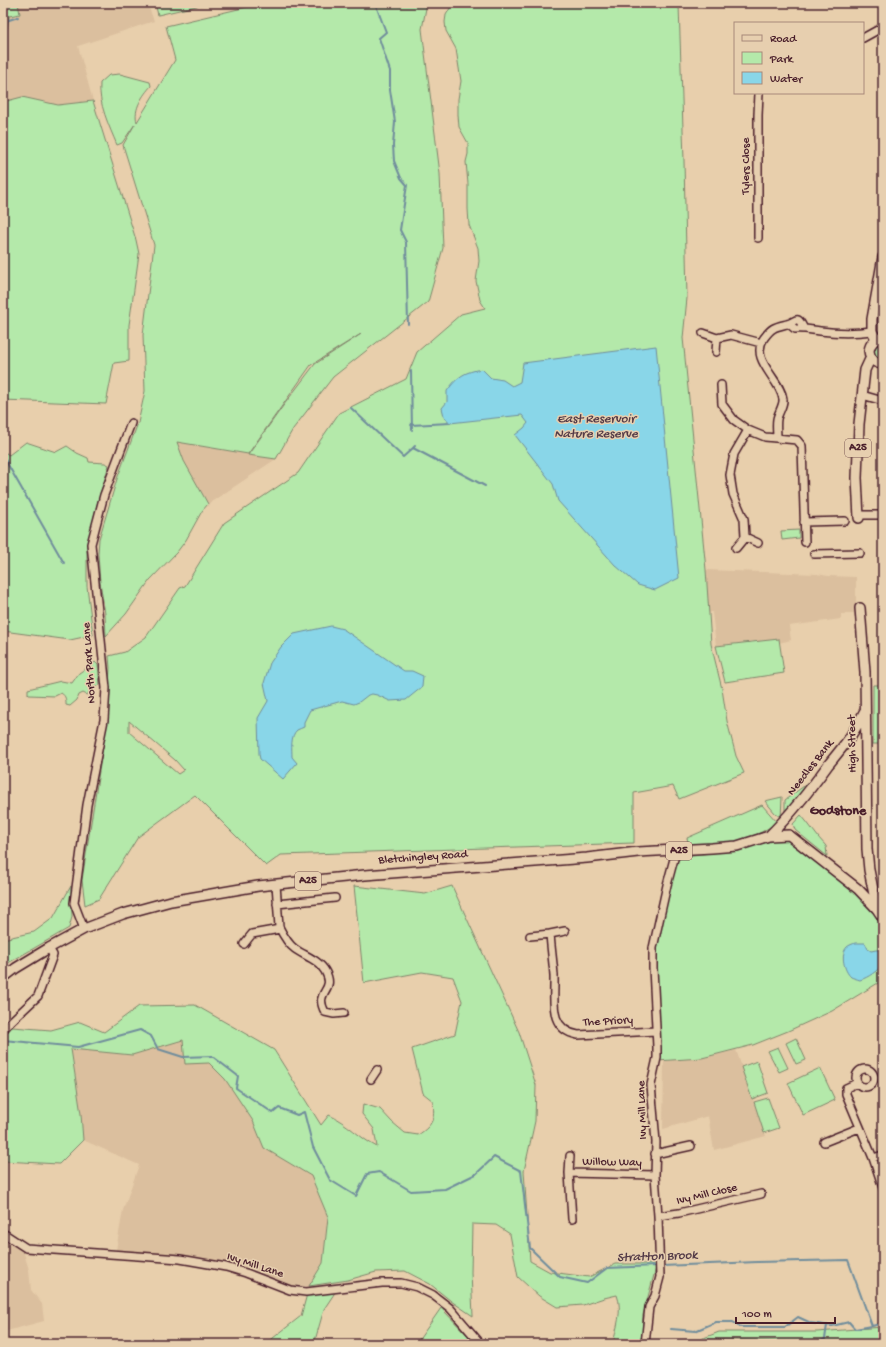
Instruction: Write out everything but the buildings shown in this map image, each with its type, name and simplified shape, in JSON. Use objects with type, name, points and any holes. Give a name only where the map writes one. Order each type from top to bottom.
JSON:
[{"type":"main road","points":[[881,364],[876,363],[871,357],[869,348],[871,344],[880,339],[872,330],[874,304],[883,257]]},
{"type":"main road","name":"A25","points":[[859,516],[857,478],[862,395],[865,370],[871,357]]},
{"type":"main road","points":[[864,378],[881,364]]},
{"type":"main road","name":"High Street","points":[[860,608],[865,672],[868,870],[877,909]]},
{"type":"main road","name":"Needles Bank","points":[[769,836],[790,814],[854,732],[865,709]]},
{"type":"main road","points":[[854,732],[866,740]]},
{"type":"main road","points":[[790,814],[789,835],[858,889],[877,909],[883,918]]},
{"type":"main road","name":"A25","points":[[769,836],[789,835]]},
{"type":"main road","name":"Bletchingley Road","points":[[84,929],[123,914],[171,901],[258,886],[365,875],[587,858],[638,852],[675,851],[737,846],[769,836]]},
{"type":"main road","points":[[858,889],[871,880]]},
{"type":"main road","name":"A25","points":[[3,978],[16,968],[49,948],[84,929]]},
{"type":"street","points":[[864,37],[883,27]]},
{"type":"street","name":"Tylers Close","points":[[758,238],[759,94]]},
{"type":"street","points":[[777,438],[777,420],[783,400],[780,390],[760,357],[761,342],[770,329],[779,325],[789,324],[794,320],[798,320],[803,328],[821,331],[863,332],[872,330]]},
{"type":"street","points":[[704,333],[717,338],[731,335],[761,342]]},
{"type":"street","points":[[716,352],[717,338]]},
{"type":"street","points":[[721,385],[722,404],[734,420],[748,430],[765,437],[797,440],[802,446],[805,542]]},
{"type":"street","points":[[862,395],[883,401]]},
{"type":"street","name":"North Park Lane","points":[[84,929],[74,903],[87,805],[104,720],[106,702],[106,688],[91,544],[104,495],[131,423]]},
{"type":"street","points":[[736,548],[745,537],[744,519],[733,494],[730,475],[734,454],[748,430]]},
{"type":"street","points":[[859,516],[883,515]]},
{"type":"street","points":[[804,522],[845,521]]},
{"type":"street","points":[[745,537],[758,543]]},
{"type":"street","points":[[814,554],[860,553]]},
{"type":"street","name":"Ivy Mill Lane","points":[[645,1344],[649,1307],[655,1296],[660,1266],[655,1175],[656,1142],[650,1085],[657,1058],[653,948],[667,885],[676,855],[675,851]]},
{"type":"street","points":[[276,884],[280,929],[286,940],[294,948],[320,965],[325,971],[329,979],[329,985],[321,997],[325,1012],[334,1014],[344,1013]]},
{"type":"street","points":[[277,904],[335,898]]},
{"type":"street","points":[[244,944],[252,934],[280,929]]},
{"type":"street","points":[[530,936],[565,931]]},
{"type":"street","name":"The Priory","points":[[550,934],[554,976],[555,1016],[563,1028],[572,1034],[578,1035],[656,1031]]},
{"type":"street","points":[[3,1029],[38,996],[53,955],[49,948]]},
{"type":"street","points":[[371,1079],[377,1070]]},
{"type":"street","points":[[857,1083],[846,1088],[846,1094],[859,1128],[874,1158],[883,1188]]},
{"type":"street","points":[[824,1142],[859,1128]]},
{"type":"street","points":[[655,1154],[691,1146]]},
{"type":"street","points":[[874,1158],[883,1155]]},
{"type":"street","name":"Willow Way","points":[[570,1156],[569,1173],[572,1219]]},
{"type":"street","name":"Willow Way","points":[[569,1173],[655,1175]]},
{"type":"street","name":"Ivy Mill Close","points":[[658,1216],[679,1213],[761,1194]]},
{"type":"street","name":"Ivy Mill Lane","points":[[3,1233],[26,1248],[180,1259],[226,1267],[290,1290],[306,1292],[382,1282],[401,1283],[417,1287],[433,1295],[450,1308],[481,1344]]},
{"type":"shaded area","points":[[3,3],[65,3],[66,8],[91,3],[147,3],[154,21],[78,46],[93,101],[58,105],[24,98],[3,102]]},
{"type":"shaded area","points":[[177,442],[276,459],[208,504],[184,461]]},
{"type":"shaded area","points":[[706,570],[856,577],[856,609],[853,614],[841,614],[841,619],[789,626],[791,640],[779,643],[779,639],[716,646],[712,612],[708,613]]},
{"type":"shaded area","points":[[184,1040],[225,1079],[253,1121],[264,1148],[311,1176],[328,1216],[323,1263],[309,1286],[289,1286],[243,1264],[116,1250],[123,1210],[139,1165],[83,1140],[81,1114],[71,1049],[132,1055]]},
{"type":"shaded area","points":[[736,1050],[766,1136],[714,1150],[708,1116],[663,1129],[664,1061],[702,1058]]},
{"type":"shaded area","points":[[3,1237],[23,1250],[29,1270],[31,1290],[42,1304],[44,1321],[3,1332]]},
{"type":"green space","points":[[3,3],[18,3],[20,14],[9,16],[7,29],[3,31]]},
{"type":"green space","points":[[155,3],[209,3],[158,15]]},
{"type":"green space","points":[[264,3],[427,3],[422,29],[440,174],[443,248],[428,302],[333,377],[293,429],[276,459],[248,455],[315,364],[361,334],[311,365],[248,454],[177,442],[184,461],[208,504],[202,511],[186,540],[177,552],[150,580],[126,614],[106,636],[105,614],[100,582],[98,554],[99,539],[117,479],[138,423],[145,391],[143,335],[154,245],[123,145],[135,124],[122,143],[117,145],[102,106],[100,83],[109,75],[120,74],[150,82],[151,86],[142,98],[136,112],[137,122],[175,60],[166,26]]},
{"type":"green space","points":[[453,3],[831,3],[679,5],[687,298],[683,338],[706,570],[711,644],[722,689],[727,721],[736,756],[744,773],[679,799],[673,786],[634,793],[634,843],[281,855],[266,866],[195,795],[138,837],[99,899],[85,905],[82,880],[106,727],[110,668],[109,656],[125,652],[146,637],[180,588],[185,586],[224,523],[298,473],[339,413],[406,379],[417,352],[461,314],[485,308],[480,300],[476,281],[479,261],[478,248],[469,225],[466,162],[468,143],[459,127],[458,115],[458,99],[461,81],[456,49],[446,31],[446,15]],"holes":[[[129,721],[175,760],[184,770],[178,774],[129,732]]]},
{"type":"green space","points":[[22,97],[58,105],[93,101],[136,240],[139,254],[129,325],[129,361],[114,363],[106,404],[3,400],[3,102]]},
{"type":"green space","points":[[883,342],[883,360],[881,360],[874,355],[873,349],[879,343]]},
{"type":"green space","points":[[26,442],[56,452],[67,446],[88,458],[89,462],[105,463],[109,465],[87,545],[87,586],[93,635],[70,640],[3,631],[3,451],[9,455]]},
{"type":"green space","points":[[799,530],[799,538],[782,540],[781,531]]},
{"type":"green space","points":[[779,639],[784,673],[725,682],[716,646]]},
{"type":"green space","points":[[95,662],[98,665],[100,685],[92,688],[87,695],[83,693],[79,695],[77,700],[70,706],[66,705],[65,697],[61,693],[55,696],[28,694],[28,689],[61,681],[72,683],[79,673],[89,668]]},
{"type":"green space","points":[[873,685],[883,685],[883,744],[873,744]]},
{"type":"green space","points":[[808,783],[785,815],[785,800]]},
{"type":"green space","points":[[782,797],[781,818],[765,801]]},
{"type":"green space","points":[[762,805],[777,822],[767,829],[736,841],[689,846],[687,838]]},
{"type":"green space","points":[[801,815],[826,846],[827,856],[795,830],[793,824]]},
{"type":"green space","points":[[783,838],[791,840],[866,900],[883,927],[883,980],[832,1011],[753,1045],[702,1058],[657,1061],[661,1046],[655,956],[659,930],[675,865],[680,858],[692,855],[732,851]]},
{"type":"green space","points":[[71,886],[72,917],[69,928],[3,966],[3,939],[34,932],[53,918]]},
{"type":"green space","points":[[354,886],[425,894],[452,886],[519,1032],[536,1085],[535,1121],[524,1171],[530,1261],[550,1272],[589,1277],[615,1264],[657,1264],[643,1315],[642,1344],[613,1344],[619,1313],[619,1301],[617,1295],[583,1305],[557,1307],[539,1296],[518,1277],[510,1234],[496,1225],[472,1224],[471,1273],[473,1316],[430,1284],[405,1271],[376,1272],[348,1280],[309,1286],[323,1263],[328,1217],[311,1176],[264,1148],[253,1121],[225,1079],[209,1063],[185,1064],[183,1040],[132,1055],[71,1049],[81,1114],[83,1140],[59,1164],[3,1161],[3,1038],[12,1027],[51,1030],[80,1022],[104,1032],[139,1006],[195,1005],[274,1050],[321,1125],[329,1115],[342,1122],[377,1147],[374,1129],[362,1114],[363,1104],[380,1109],[405,1133],[418,1135],[427,1128],[433,1117],[433,1101],[423,1093],[412,1049],[455,1034],[462,1001],[453,977],[422,972],[364,983]]},
{"type":"green space","points":[[796,1038],[806,1060],[796,1064],[786,1043]]},
{"type":"green space","points":[[778,1047],[788,1068],[779,1072],[768,1051]]},
{"type":"green space","points":[[757,1061],[768,1093],[752,1099],[741,1067]]},
{"type":"green space","points":[[820,1068],[835,1100],[803,1115],[788,1083]]},
{"type":"green space","points":[[768,1098],[779,1128],[764,1133],[754,1102]]},
{"type":"green space","points":[[336,1291],[324,1309],[314,1344],[268,1344],[268,1342],[301,1316],[307,1294]]},
{"type":"green space","points":[[441,1308],[476,1344],[422,1344],[418,1341]]},
{"type":"green space","points":[[883,1327],[882,1344],[813,1344],[810,1342],[701,1339],[719,1332],[817,1332]]},
{"type":"water","name":"East Reservoir Nature Reserve","points":[[656,346],[679,578],[655,590],[638,585],[615,565],[558,501],[553,484],[515,435],[528,423],[522,415],[450,423],[444,416],[442,408],[447,402],[447,391],[458,378],[466,373],[482,369],[491,378],[503,380],[512,386],[520,382],[523,363]]},
{"type":"water","points":[[331,626],[343,629],[404,671],[412,671],[423,676],[422,687],[406,700],[390,701],[372,694],[354,704],[342,701],[310,710],[304,722],[304,727],[297,730],[292,739],[292,757],[297,763],[283,779],[260,759],[259,754],[258,718],[268,701],[264,683],[270,663],[281,647],[294,634]]},
{"type":"water","points":[[855,943],[865,943],[871,951],[883,950],[883,964],[872,974],[860,980],[851,977],[846,971],[843,958],[845,950],[848,946]]},
{"type":"waterway","points":[[375,3],[386,32],[379,38],[390,71],[390,90],[395,122],[393,145],[394,161],[401,178],[407,185],[400,230],[406,242],[408,324]]},
{"type":"waterway","points":[[3,22],[18,17]]},
{"type":"waterway","points":[[411,371],[412,430]]},
{"type":"waterway","points":[[351,408],[403,457],[413,448]]},
{"type":"waterway","points":[[411,425],[450,423]]},
{"type":"waterway","points":[[415,446],[413,448],[485,486]]},
{"type":"waterway","points":[[3,456],[64,563]]},
{"type":"waterway","name":"Stratton Brook","points":[[3,1040],[78,1047],[140,1030],[151,1036],[158,1049],[183,1057],[212,1056],[238,1076],[236,1088],[273,1113],[279,1108],[297,1115],[304,1112],[313,1147],[330,1180],[356,1196],[367,1174],[379,1172],[411,1191],[445,1189],[476,1174],[494,1157],[521,1171],[530,1248],[560,1277],[587,1283],[607,1268],[657,1266]]},
{"type":"waterway","name":"Stratton Brook","points":[[662,1266],[848,1260],[872,1326],[883,1323]]},
{"type":"waterway","points":[[671,1329],[695,1331],[716,1322],[733,1322],[741,1327],[785,1327],[798,1317],[811,1323],[832,1326],[849,1322],[855,1329],[872,1326]]},
{"type":"waterway","points":[[814,1344],[825,1339],[827,1325]]},
{"type":"district","name":"Godstone","points":[[838,811]]}]
